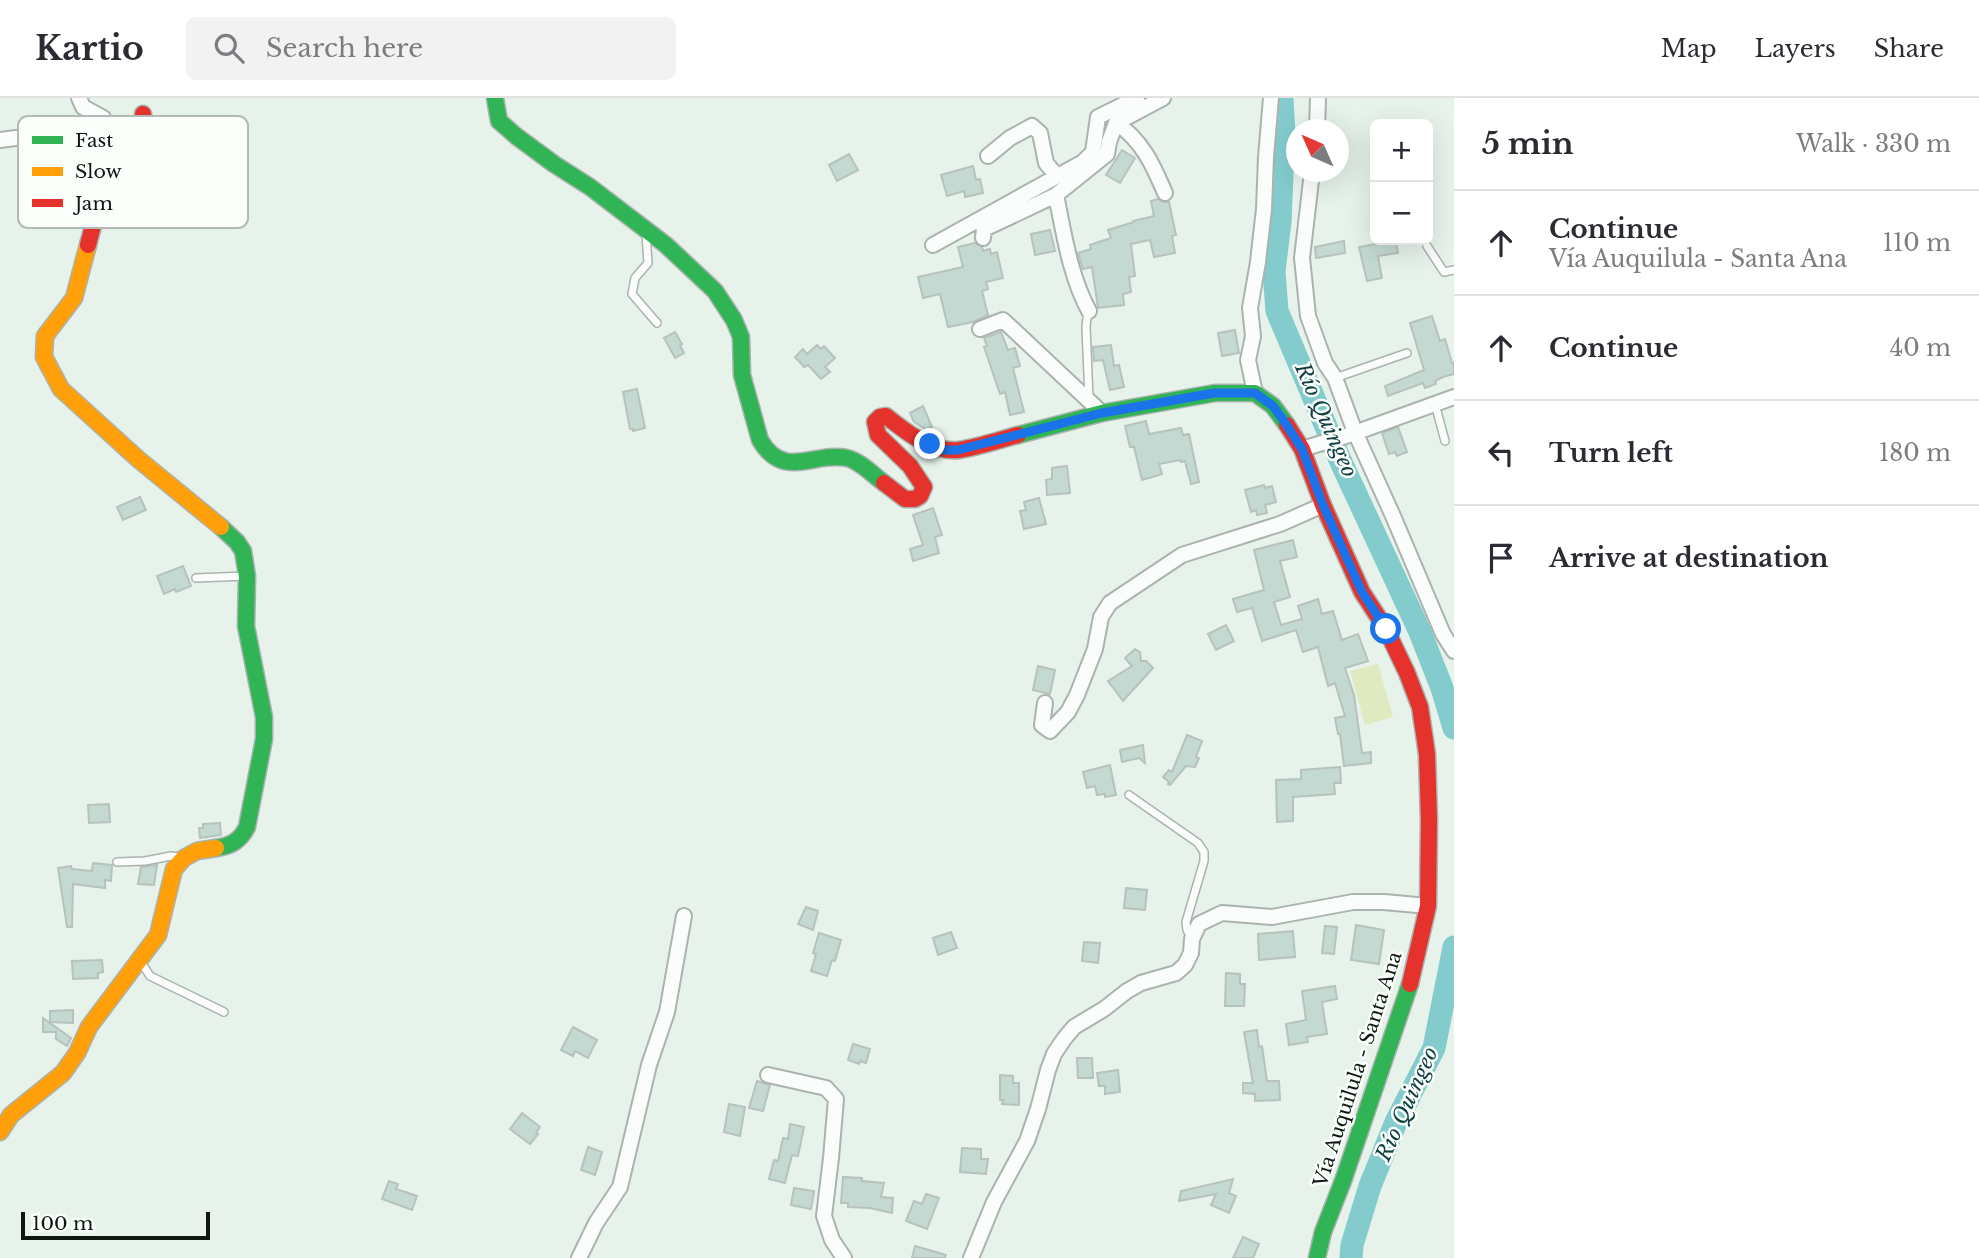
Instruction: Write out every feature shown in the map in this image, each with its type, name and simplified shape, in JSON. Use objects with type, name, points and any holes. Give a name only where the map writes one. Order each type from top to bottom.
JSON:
[{"type":"street","points":[[79,98],[83,107],[99,116]]},
{"type":"street","points":[[495,98],[499,121],[516,136],[646,229],[715,291],[734,320],[741,337],[742,375],[763,447],[783,460],[796,463],[823,457],[852,458],[893,491],[911,500],[918,498],[924,487],[910,466],[878,435],[875,422],[880,417],[886,416],[911,436],[943,450],[958,450],[1102,413],[1214,393],[1255,393],[1248,360],[1253,336],[1250,308],[1264,209],[1265,157],[1271,98]]},
{"type":"street","points":[[933,244],[1083,162],[1093,152],[1098,117],[1137,98]]},
{"type":"street","points":[[984,238],[984,229],[1056,195],[1107,155],[1116,123],[1163,98]]},
{"type":"street","points":[[1317,119],[1318,98]]},
{"type":"street","points":[[1116,123],[1128,131],[1142,147],[1154,167],[1164,193]]},
{"type":"street","points":[[988,156],[1010,138],[1032,126],[1040,133],[1046,163],[1057,176]]},
{"type":"street","points":[[0,140],[18,138]]},
{"type":"street","points":[[1311,182],[1302,258],[1308,316],[1325,363],[1335,378],[1352,433],[1393,516],[1443,634],[1454,651]]},
{"type":"street","points":[[1056,195],[1080,295],[1092,311]]},
{"type":"street","points":[[0,1132],[11,1115],[63,1073],[77,1054],[89,1027],[158,935],[174,869],[184,858],[197,851],[231,846],[243,835],[247,827],[264,739],[264,717],[246,626],[247,576],[243,551],[221,527],[138,459],[61,389],[44,357],[45,336],[74,298],[92,228]]},
{"type":"street","points":[[980,329],[1003,320],[1102,413]]},
{"type":"street","name":"Vía Auquilula - Santa Ana","points":[[1255,393],[1273,406],[1308,447],[1323,505],[1362,592],[1398,653],[1420,707],[1427,754],[1428,905],[1411,983],[1323,1232],[1317,1258]]},
{"type":"street","points":[[1308,447],[1454,397]]},
{"type":"street","points":[[1045,703],[1042,725],[1050,731],[1068,712],[1077,695],[1095,649],[1101,617],[1110,603],[1182,555],[1280,524],[1323,505]]},
{"type":"street","points":[[971,1258],[994,1202],[1027,1141],[1048,1070],[1064,1039],[1074,1027],[1140,983],[1175,973],[1185,965],[1199,924],[1222,913],[1272,917],[1353,902],[1428,905]]},
{"type":"street","points":[[579,1258],[596,1223],[620,1187],[649,1065],[667,1012],[684,916]]},
{"type":"street","points":[[768,1075],[826,1088],[836,1099],[824,1216],[831,1240],[844,1258]]},
{"type":"lane","points":[[646,229],[648,263],[635,278],[632,294],[657,323]]},
{"type":"lane","points":[[1427,246],[1444,272],[1454,270]]},
{"type":"lane","points":[[1089,400],[1086,327],[1087,317],[1092,311]]},
{"type":"lane","points":[[1335,378],[1407,353]]},
{"type":"lane","points":[[1435,404],[1445,441]]},
{"type":"lane","points":[[196,578],[247,576]]},
{"type":"lane","points":[[1129,794],[1198,843],[1204,852],[1204,861],[1186,922],[1192,939]]},
{"type":"lane","points":[[117,862],[171,856],[184,858]]},
{"type":"lane","points":[[139,959],[150,976],[224,1012]]},
{"type":"green space","points":[[1378,664],[1393,717],[1365,725],[1350,671]]},
{"type":"building","points":[[1122,150],[1135,158],[1120,183],[1106,175]]},
{"type":"building","points":[[849,154],[858,170],[837,181],[829,165]]},
{"type":"building","points":[[973,166],[983,193],[965,197],[964,191],[947,196],[941,175]]},
{"type":"building","points":[[1158,199],[1169,202],[1176,235],[1172,236],[1175,253],[1154,257],[1150,240],[1131,244],[1135,276],[1129,277],[1131,292],[1123,294],[1124,305],[1098,308],[1092,267],[1083,269],[1078,253],[1091,249],[1090,245],[1111,238],[1108,230],[1154,216],[1151,201]]},
{"type":"building","points":[[1050,230],[1055,251],[1035,255],[1031,234]]},
{"type":"building","points":[[1344,241],[1345,253],[1316,258],[1315,247]]},
{"type":"building","points":[[975,243],[982,247],[983,251],[990,249],[991,254],[997,252],[1003,278],[986,282],[988,289],[982,291],[988,315],[973,322],[948,327],[940,294],[923,298],[918,277],[963,267],[958,247]]},
{"type":"building","points":[[1397,245],[1398,253],[1378,256],[1382,278],[1367,281],[1359,247]]},
{"type":"building","points":[[1432,316],[1440,341],[1445,339],[1454,363],[1454,374],[1425,388],[1423,383],[1388,396],[1385,386],[1424,370],[1410,323]]},
{"type":"building","points":[[1235,330],[1239,353],[1222,356],[1218,333]]},
{"type":"building","points":[[675,332],[684,353],[675,358],[664,338]]},
{"type":"building","points":[[1001,332],[1008,350],[1015,348],[1020,366],[1013,368],[1024,412],[1010,415],[1005,392],[1000,394],[984,347],[987,346],[984,338]]},
{"type":"building","points":[[817,345],[821,349],[824,346],[835,358],[825,367],[830,372],[821,379],[808,365],[804,367],[795,357],[803,349],[807,354]]},
{"type":"building","points":[[1111,345],[1114,366],[1119,365],[1124,387],[1110,390],[1103,360],[1094,361],[1093,347]]},
{"type":"building","points":[[637,389],[645,428],[633,431],[630,429],[623,392]]},
{"type":"building","points":[[923,406],[932,427],[929,431],[914,422],[910,413]]},
{"type":"building","points":[[1146,421],[1149,434],[1181,428],[1183,435],[1189,434],[1199,482],[1191,484],[1185,461],[1180,460],[1159,464],[1162,474],[1142,480],[1134,447],[1130,447],[1125,426]]},
{"type":"building","points":[[1398,427],[1407,452],[1397,456],[1395,452],[1389,454],[1382,433]]},
{"type":"building","points":[[1067,466],[1070,493],[1047,495],[1046,480],[1052,479],[1052,468]]},
{"type":"building","points":[[1264,485],[1265,488],[1272,486],[1276,502],[1265,505],[1267,513],[1257,515],[1256,510],[1251,512],[1245,490]]},
{"type":"building","points":[[140,497],[146,510],[123,520],[117,507]]},
{"type":"building","points":[[1039,498],[1046,524],[1024,529],[1020,511],[1026,510],[1024,502]]},
{"type":"building","points":[[933,508],[942,535],[935,537],[939,553],[913,561],[910,549],[923,545],[913,515]]},
{"type":"building","points":[[1293,540],[1297,557],[1280,561],[1290,597],[1274,602],[1281,625],[1302,619],[1298,606],[1318,599],[1322,614],[1333,611],[1342,640],[1358,634],[1368,661],[1345,668],[1354,695],[1362,753],[1371,752],[1371,763],[1344,766],[1335,718],[1345,716],[1335,683],[1328,686],[1318,647],[1303,652],[1296,630],[1262,641],[1252,608],[1237,612],[1233,599],[1264,590],[1254,550]]},
{"type":"building","points":[[183,566],[191,586],[164,594],[157,576]]},
{"type":"building","points":[[1226,625],[1234,641],[1216,650],[1208,634]]},
{"type":"building","points":[[1135,649],[1140,652],[1141,661],[1146,661],[1153,668],[1123,701],[1108,681],[1132,666],[1125,658]]},
{"type":"building","points":[[1038,666],[1055,670],[1050,694],[1033,690]]},
{"type":"building","points":[[1187,735],[1202,741],[1196,757],[1199,758],[1195,767],[1186,766],[1170,785],[1163,777],[1169,770],[1172,772]]},
{"type":"building","points":[[1143,745],[1145,763],[1139,758],[1122,762],[1120,750]]},
{"type":"building","points":[[1110,765],[1116,795],[1097,795],[1095,786],[1087,788],[1083,772]]},
{"type":"building","points":[[1340,767],[1341,783],[1334,783],[1335,794],[1293,797],[1293,821],[1277,822],[1276,780],[1301,779],[1301,770]]},
{"type":"building","points":[[109,804],[110,822],[89,823],[88,805]]},
{"type":"building","points":[[220,823],[221,835],[200,838],[199,828],[203,828],[203,824]]},
{"type":"building","points":[[93,863],[112,865],[111,881],[105,880],[105,888],[73,884],[72,927],[67,927],[58,868],[71,866],[72,869],[92,871]]},
{"type":"building","points":[[157,865],[154,885],[138,884],[141,867]]},
{"type":"building","points":[[1126,888],[1147,890],[1145,910],[1124,908]]},
{"type":"building","points":[[806,907],[818,911],[813,930],[798,924]]},
{"type":"building","points":[[1356,925],[1384,930],[1379,964],[1351,960]]},
{"type":"building","points":[[1325,926],[1337,927],[1334,954],[1322,953]]},
{"type":"building","points":[[1293,931],[1295,957],[1259,960],[1258,934]]},
{"type":"building","points":[[951,932],[957,948],[938,955],[933,938]]},
{"type":"building","points":[[819,933],[841,940],[827,976],[811,971]]},
{"type":"building","points":[[1084,942],[1100,943],[1098,963],[1082,961]]},
{"type":"building","points":[[102,960],[103,972],[98,973],[98,978],[73,979],[72,961]]},
{"type":"building","points":[[1226,973],[1240,974],[1240,984],[1245,984],[1244,1006],[1225,1006]]},
{"type":"building","points":[[1335,986],[1337,999],[1322,1002],[1327,1034],[1307,1037],[1308,1042],[1289,1045],[1286,1024],[1306,1020],[1302,991]]},
{"type":"building","points":[[73,1010],[73,1023],[50,1022],[50,1011]]},
{"type":"building","points":[[43,1018],[71,1038],[67,1046],[56,1039],[56,1032],[43,1032]]},
{"type":"building","points":[[573,1027],[597,1040],[588,1058],[575,1051],[573,1056],[561,1050]]},
{"type":"building","points":[[1257,1030],[1267,1081],[1279,1081],[1280,1100],[1255,1101],[1255,1094],[1243,1093],[1243,1083],[1253,1083],[1244,1032]]},
{"type":"building","points":[[853,1044],[870,1049],[866,1063],[860,1061],[859,1064],[848,1060]]},
{"type":"building","points":[[1077,1058],[1092,1058],[1093,1078],[1078,1078]]},
{"type":"building","points":[[1118,1070],[1120,1092],[1105,1094],[1105,1086],[1099,1086],[1097,1073]]},
{"type":"building","points":[[1000,1075],[1013,1076],[1013,1083],[1019,1083],[1019,1105],[1002,1104]]},
{"type":"building","points":[[757,1081],[770,1085],[763,1111],[749,1108]]},
{"type":"building","points":[[729,1104],[745,1107],[740,1136],[724,1132]]},
{"type":"building","points":[[522,1113],[540,1127],[530,1144],[510,1129]]},
{"type":"building","points":[[790,1124],[804,1127],[798,1156],[792,1155],[785,1183],[769,1179],[774,1160],[778,1161],[783,1138],[788,1139]]},
{"type":"building","points":[[588,1147],[602,1152],[595,1175],[581,1170]]},
{"type":"building","points":[[962,1148],[981,1149],[981,1159],[988,1159],[986,1174],[960,1172]]},
{"type":"building","points":[[843,1177],[884,1183],[881,1197],[893,1198],[892,1213],[848,1207],[848,1203],[841,1203]]},
{"type":"building","points":[[1233,1179],[1229,1193],[1236,1196],[1229,1213],[1211,1205],[1216,1194],[1179,1201],[1181,1191]]},
{"type":"building","points":[[389,1181],[398,1184],[396,1189],[417,1196],[412,1210],[382,1199]]},
{"type":"building","points":[[794,1188],[814,1191],[811,1209],[791,1205]]},
{"type":"building","points":[[926,1194],[939,1198],[927,1229],[906,1221],[914,1201],[922,1204]]},
{"type":"building","points":[[1243,1237],[1259,1244],[1253,1258],[1233,1258]]},
{"type":"building","points":[[915,1246],[946,1255],[945,1258],[912,1258]]},
{"type":"waterway","name":"Río Quingeo","points":[[1282,98],[1284,134],[1280,222],[1274,271],[1277,311],[1341,462],[1420,632],[1454,728]]},
{"type":"waterway","name":"Río Quingeo","points":[[1351,1258],[1352,1245],[1370,1186],[1396,1122],[1434,1048],[1454,947]]},
{"type":"traffic: fast","points":[[495,98],[499,121],[516,136],[590,187],[666,245],[715,291],[734,320],[741,337],[742,375],[760,440],[769,452],[789,462],[847,458],[862,465],[884,483]]},
{"type":"traffic: fast","points":[[1018,435],[1102,413],[1215,393],[1255,393],[1273,406],[1287,425]]},
{"type":"traffic: fast","points":[[216,848],[234,842],[247,827],[264,739],[264,717],[246,626],[247,576],[243,551],[221,527]]},
{"type":"traffic: fast","points":[[1317,1258],[1323,1232],[1410,984]]},
{"type":"traffic: slow","points":[[88,245],[74,298],[45,336],[44,357],[61,389],[138,459],[221,527]]},
{"type":"traffic: slow","points":[[0,1132],[11,1115],[63,1073],[77,1053],[89,1027],[158,935],[174,869],[184,858],[197,851],[216,848]]},
{"type":"traffic: jam","points":[[88,245],[92,228]]},
{"type":"traffic: jam","points":[[884,483],[905,499],[920,496],[924,487],[910,466],[878,435],[875,422],[880,417],[886,416],[929,445],[949,450],[966,449],[1018,435]]},
{"type":"traffic: jam","points":[[1287,425],[1302,449],[1323,505],[1362,592],[1386,629],[1420,707],[1427,754],[1428,906],[1410,984]]},
{"type":"route","points":[[930,444],[943,450],[958,450],[1102,413],[1214,393],[1255,393],[1273,406],[1302,449],[1323,505],[1362,592],[1386,629]]}]
